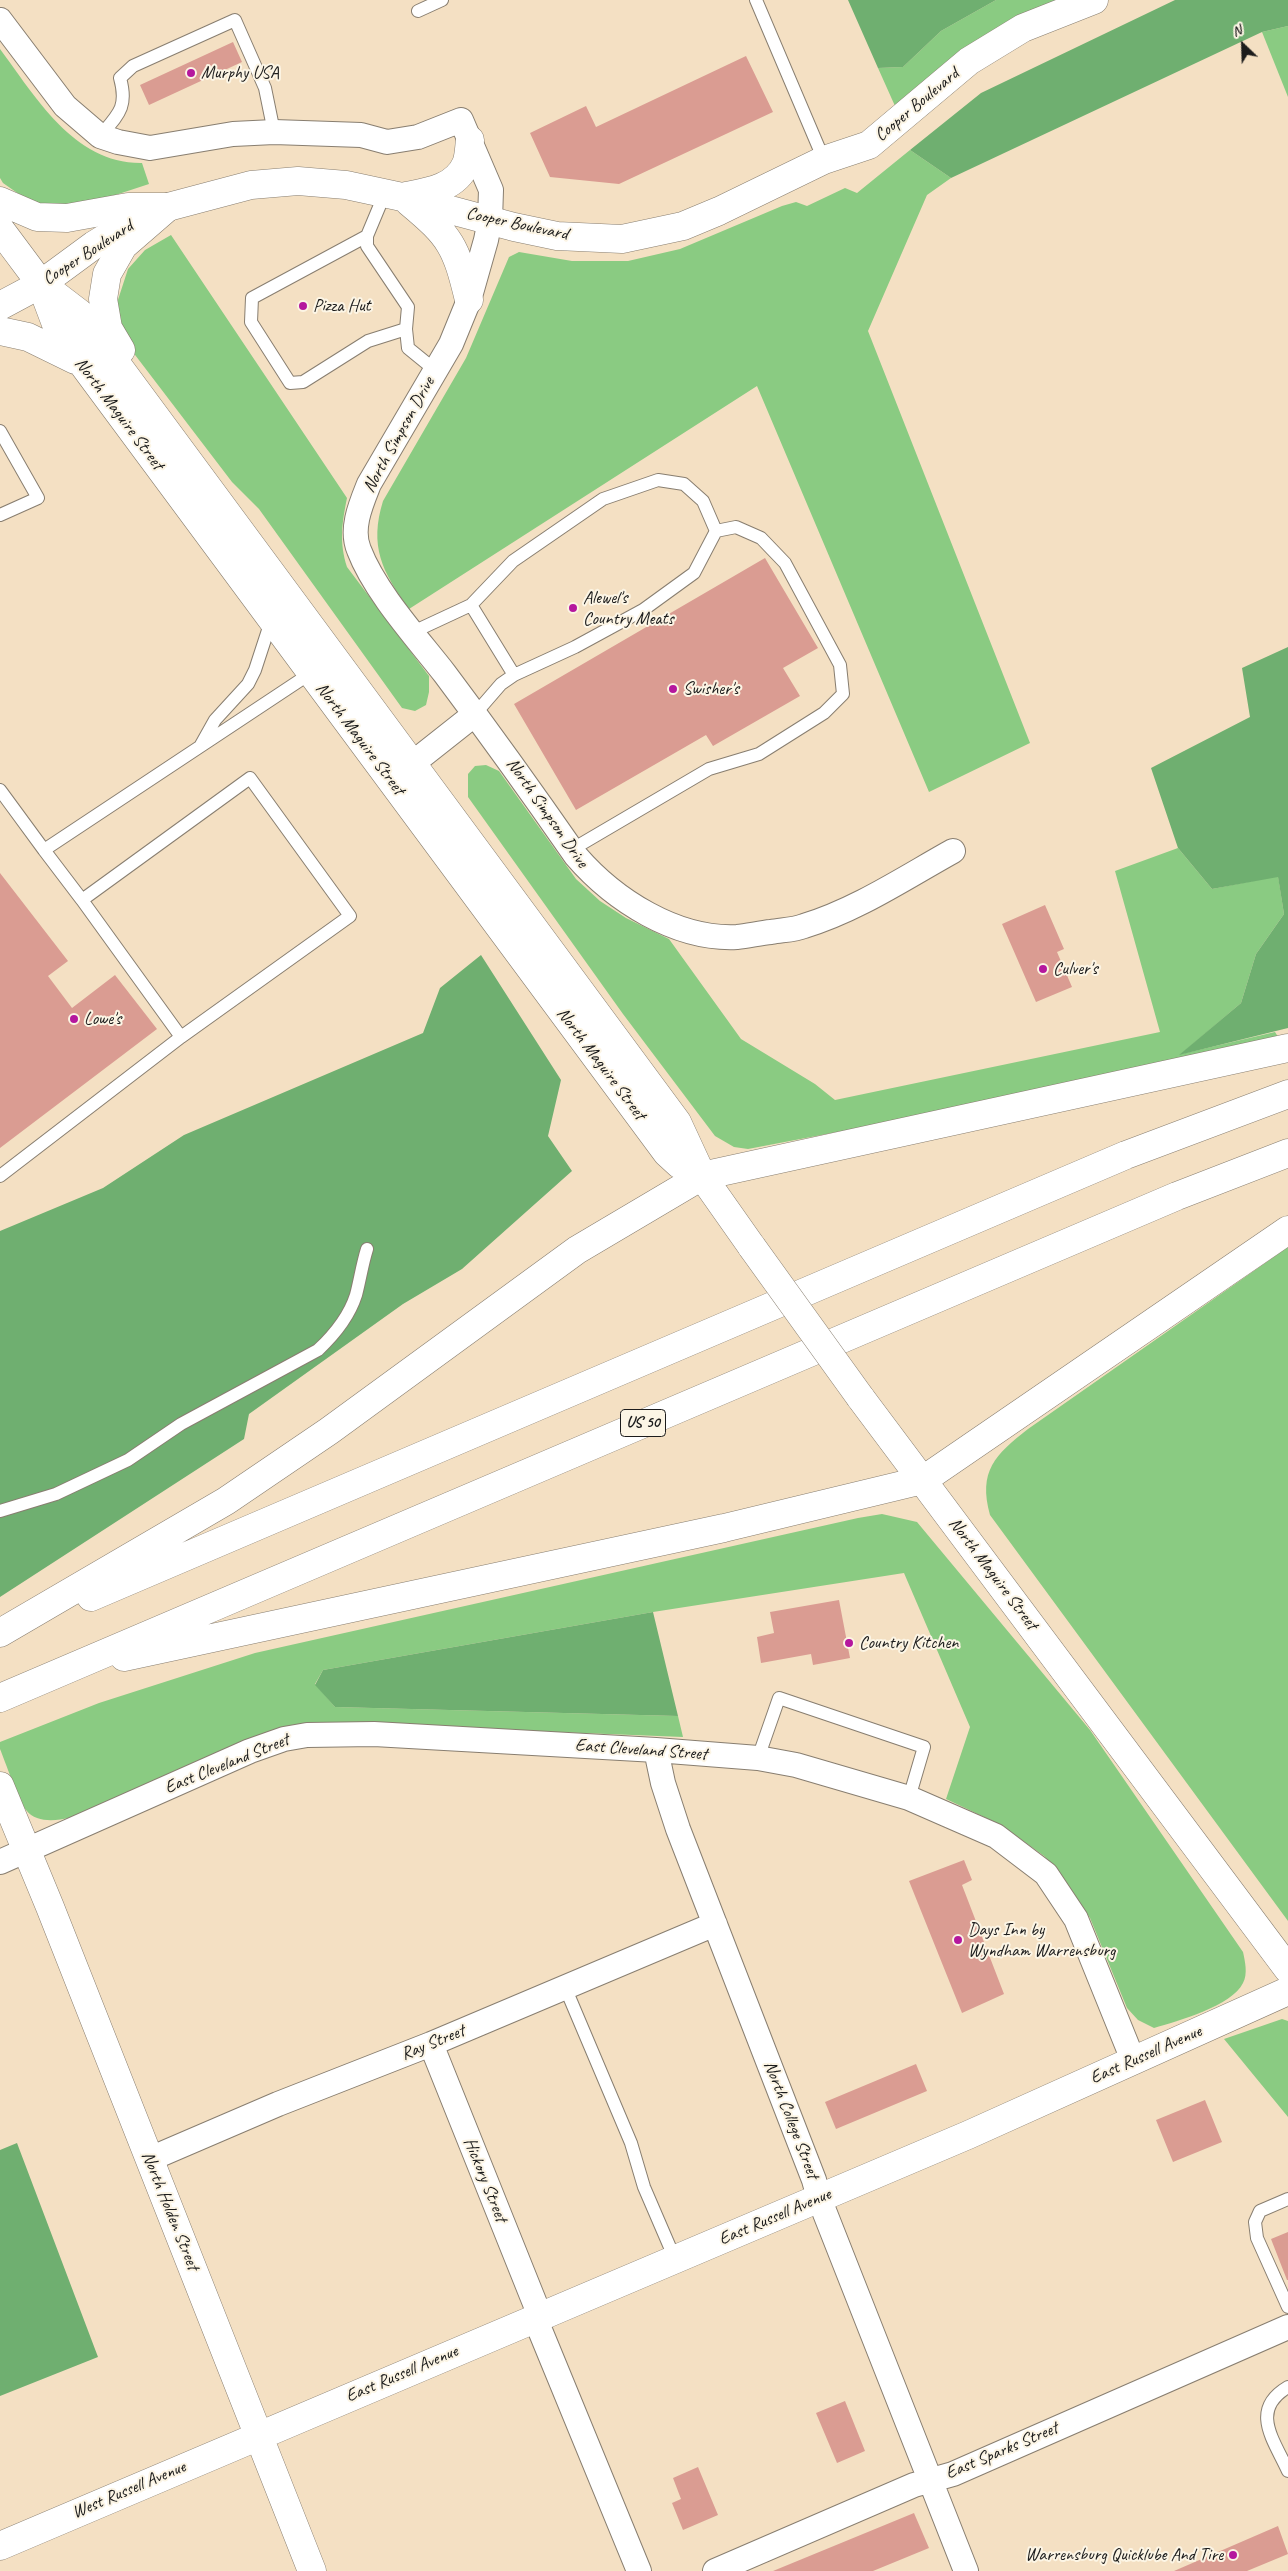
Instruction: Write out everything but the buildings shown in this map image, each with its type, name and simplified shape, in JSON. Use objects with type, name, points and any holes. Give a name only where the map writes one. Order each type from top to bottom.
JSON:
[{"type":"main road","name":"Cooper Boulevard","points":[[0,306],[41,284],[94,244],[125,226],[168,207],[251,185],[298,181],[346,185],[558,236],[622,239],[683,226],[719,211],[824,160],[869,145],[969,60],[1015,33],[1094,0]]},
{"type":"main road","points":[[393,195],[445,187],[466,164],[470,140]]},
{"type":"main road","points":[[393,195],[446,235],[461,268],[469,300]]},
{"type":"main road","points":[[0,201],[37,217],[52,218],[67,218],[128,207],[168,207]]},
{"type":"main road","points":[[143,399],[108,328],[103,299],[107,274],[123,246],[168,207]]},
{"type":"main road","name":"North Maguire Street","points":[[0,229],[41,284],[79,313],[143,399],[677,1122],[702,1176],[860,1397],[1288,1969]]},
{"type":"main road","name":"North Maguire Street","points":[[41,284],[59,332],[271,620],[667,1153],[679,1164],[702,1176]]},
{"type":"main road","points":[[0,331],[28,337],[52,347],[82,364]]},
{"type":"main road","points":[[0,1634],[226,1501],[329,1431],[577,1250],[702,1176],[1288,1048]]},
{"type":"main road","points":[[0,1634],[1126,1155],[1288,1094]]},
{"type":"main road","name":"US 50","points":[[0,1698],[1177,1196],[1288,1153]]},
{"type":"main road","points":[[64,1670],[724,1528],[923,1480],[1288,1230]]},
{"type":"main road","name":"North Holden Street","points":[[1,1789],[150,2159],[312,2571]]},
{"type":"main road","name":"East Russell Avenue","points":[[259,2435],[968,2135],[1288,1991]]},
{"type":"main road","name":"West Russell Avenue","points":[[0,2546],[259,2435]]},
{"type":"street","name":"North Simpson Drive","points":[[0,20],[65,106],[100,136],[118,142],[150,148],[204,137],[274,132],[362,135],[388,142],[418,137],[461,120],[491,190],[490,220],[469,300],[451,344],[369,484],[359,509],[356,530],[358,549],[375,581],[475,714],[590,873],[641,912],[668,925],[698,932],[736,937],[803,927],[830,917],[953,850]]},
{"type":"street","points":[[412,763],[475,714]]},
{"type":"street","name":"East Cleveland Street","points":[[0,1862],[284,1738],[308,1735],[374,1734],[656,1750],[758,1758],[796,1765],[909,1798],[996,1836],[1046,1874],[1076,1919],[1133,2060]]},
{"type":"street","name":"North College Street","points":[[656,1750],[663,1783],[678,1829],[814,2180],[819,2198],[966,2571]]},
{"type":"street","name":"Ray Street","points":[[150,2159],[278,2104],[431,2044],[715,1924]]},
{"type":"street","name":"Hickory Street","points":[[431,2044],[537,2317],[639,2571]]},
{"type":"street","name":"East Sparks Street","points":[[715,2571],[914,2485],[953,2474],[1288,2327]]},
{"type":"lane","points":[[418,11],[442,0]]},
{"type":"lane","points":[[756,0],[824,160]]},
{"type":"lane","points":[[100,136],[118,113],[125,96],[120,78],[132,66],[235,20],[265,88],[274,132]]},
{"type":"lane","points":[[393,195],[367,236],[252,298],[251,322],[290,383],[303,382],[368,341],[406,329]]},
{"type":"lane","points":[[367,236],[367,246],[408,307],[406,329],[408,348],[435,370]]},
{"type":"lane","points":[[0,431],[38,498],[0,515]]},
{"type":"lane","points":[[413,632],[472,605],[513,562],[603,499],[658,480],[684,484],[703,500],[716,531]]},
{"type":"lane","points":[[572,850],[709,769],[759,754],[824,714],[843,694],[840,666],[785,563],[761,538],[736,527],[716,531]]},
{"type":"lane","points":[[475,714],[501,684],[514,675],[575,647],[643,610],[694,573],[716,531]]},
{"type":"lane","points":[[472,605],[514,675]]},
{"type":"lane","points":[[200,747],[215,720],[248,684],[255,670],[271,620]]},
{"type":"lane","points":[[44,850],[311,673]]},
{"type":"lane","points":[[0,1176],[182,1037],[350,916],[250,778],[82,900]]},
{"type":"lane","points":[[0,790],[182,1037]]},
{"type":"lane","points":[[0,1511],[56,1494],[128,1460],[181,1424],[318,1350],[333,1336],[345,1319],[356,1296],[360,1270],[367,1249]]},
{"type":"lane","points":[[758,1758],[779,1698],[924,1747],[909,1798]]},
{"type":"lane","points":[[566,1987],[631,2143],[644,2187],[674,2259]]},
{"type":"lane","points":[[1288,2199],[1260,2211],[1255,2222],[1257,2238],[1285,2290],[1288,2307]]},
{"type":"lane","points":[[1288,2387],[1277,2393],[1267,2406],[1266,2420],[1288,2472]]},
{"type":"green space","points":[[848,0],[996,0],[941,31],[903,67],[878,68]]},
{"type":"green space","points":[[996,0],[1070,0],[943,69],[895,106],[878,68],[903,67],[941,31]]},
{"type":"green space","points":[[1175,0],[1288,0],[1288,26],[1262,32],[951,178],[910,150],[981,93]]},
{"type":"green space","points":[[1288,26],[1288,97],[1262,32]]},
{"type":"green space","points":[[0,49],[42,106],[76,140],[96,152],[118,160],[142,163],[149,184],[82,206],[36,206],[3,183],[0,178]]},
{"type":"green space","points":[[910,150],[951,178],[927,195],[868,331],[1030,743],[929,792],[757,386],[409,609],[392,583],[381,558],[377,532],[383,501],[466,358],[509,257],[519,252],[572,261],[628,261],[680,249],[782,206],[796,202],[807,206],[845,188],[857,193]]},
{"type":"green space","points":[[171,235],[347,498],[342,532],[344,558],[347,567],[429,676],[429,692],[426,705],[415,711],[402,708],[259,509],[232,482],[129,347],[115,309],[128,269],[145,250]]},
{"type":"green space","points":[[1288,647],[1288,1028],[1179,1055],[1241,1003],[1256,954],[1284,914],[1278,877],[1212,889],[1178,848],[1151,768],[1250,717],[1242,668]]},
{"type":"green space","points":[[486,765],[499,771],[576,879],[600,901],[626,918],[669,939],[741,1039],[815,1084],[835,1100],[1160,1032],[1115,871],[1178,848],[1212,889],[1278,876],[1284,914],[1256,954],[1241,1003],[1181,1054],[1275,1032],[1280,1040],[984,1104],[748,1149],[734,1147],[715,1136],[623,1014],[468,797],[468,774],[475,766]]},
{"type":"green space","points":[[481,955],[561,1080],[548,1136],[572,1171],[462,1269],[403,1304],[249,1414],[244,1439],[0,1597],[0,1231],[103,1188],[184,1135],[423,1033],[440,988]]},
{"type":"green space","points":[[1288,1247],[1288,1921],[990,1515],[986,1487],[988,1475],[998,1456],[1028,1429]]},
{"type":"green space","points":[[882,1514],[917,1522],[1090,1730],[1243,1952],[1246,1968],[1245,1979],[1237,1991],[1228,1999],[1216,2006],[1154,2028],[1138,2020],[1127,2008],[1090,1918],[1065,1880],[1044,1856],[1001,1825],[946,1799],[970,1727],[904,1573],[653,1612],[323,1670],[315,1684],[335,1707],[678,1716],[683,1737],[329,1723],[291,1725],[260,1736],[69,1818],[58,1820],[40,1819],[26,1810],[0,1749],[0,1742],[99,1703],[255,1653]]},
{"type":"green space","points":[[653,1612],[678,1716],[335,1707],[315,1685],[323,1670]]},
{"type":"green space","points":[[1282,2019],[1288,2021],[1288,2117],[1224,2039]]},
{"type":"green space","points":[[17,2143],[98,2357],[0,2396],[0,2150]]},
{"type":"place","name":"Murphy USA","points":[[191,73]]},
{"type":"place","name":"Pizza Hut","points":[[303,306]]},
{"type":"place","name":"Alewel's Country Meats","points":[[573,608]]},
{"type":"place","name":"Swisher's","points":[[673,689]]},
{"type":"place","name":"Culver's","points":[[1043,969]]},
{"type":"place","name":"Lowe's","points":[[74,1019]]},
{"type":"place","name":"Country Kitchen","points":[[849,1643]]},
{"type":"place","name":"Days Inn by Wyndham Warrensburg","points":[[958,1940]]},
{"type":"place","name":"Warrensburg Quicklube And Tire","points":[[1233,2555]]}]
